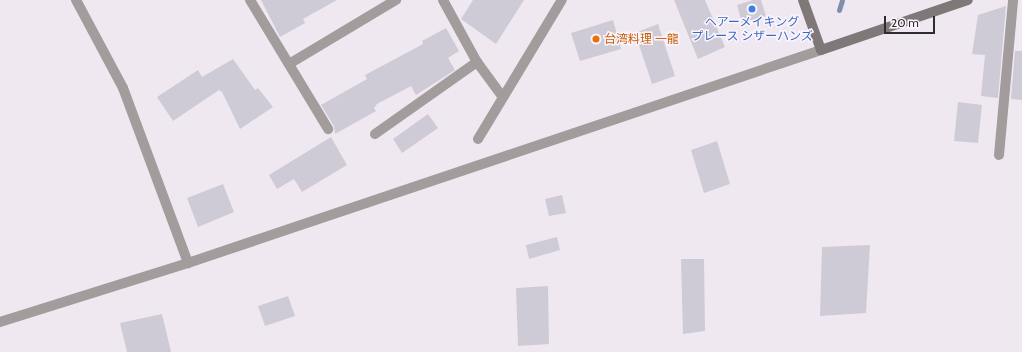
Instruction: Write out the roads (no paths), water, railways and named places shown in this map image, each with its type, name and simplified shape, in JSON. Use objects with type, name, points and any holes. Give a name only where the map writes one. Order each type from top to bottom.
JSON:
[{"type":"main road","points":[[803,0],[820,50],[968,0]]},
{"type":"street","points":[[76,0],[123,88],[147,146],[188,263]]},
{"type":"street","points":[[250,0],[328,129]]},
{"type":"street","points":[[289,64],[396,0]]},
{"type":"street","points":[[443,0],[477,62],[502,96]]},
{"type":"street","points":[[478,139],[502,96],[562,0]]},
{"type":"street","points":[[999,155],[1013,0]]},
{"type":"street","points":[[0,322],[188,263],[820,50]]},
{"type":"street","points":[[375,134],[477,62]]},
{"type":"waterway","points":[[839,10],[842,0]]},
{"type":"place","name":"ヘアーメイキング プレース シザーハンズ","points":[[752,9]]},
{"type":"place","name":"台湾料理 一龍","points":[[596,39]]}]
